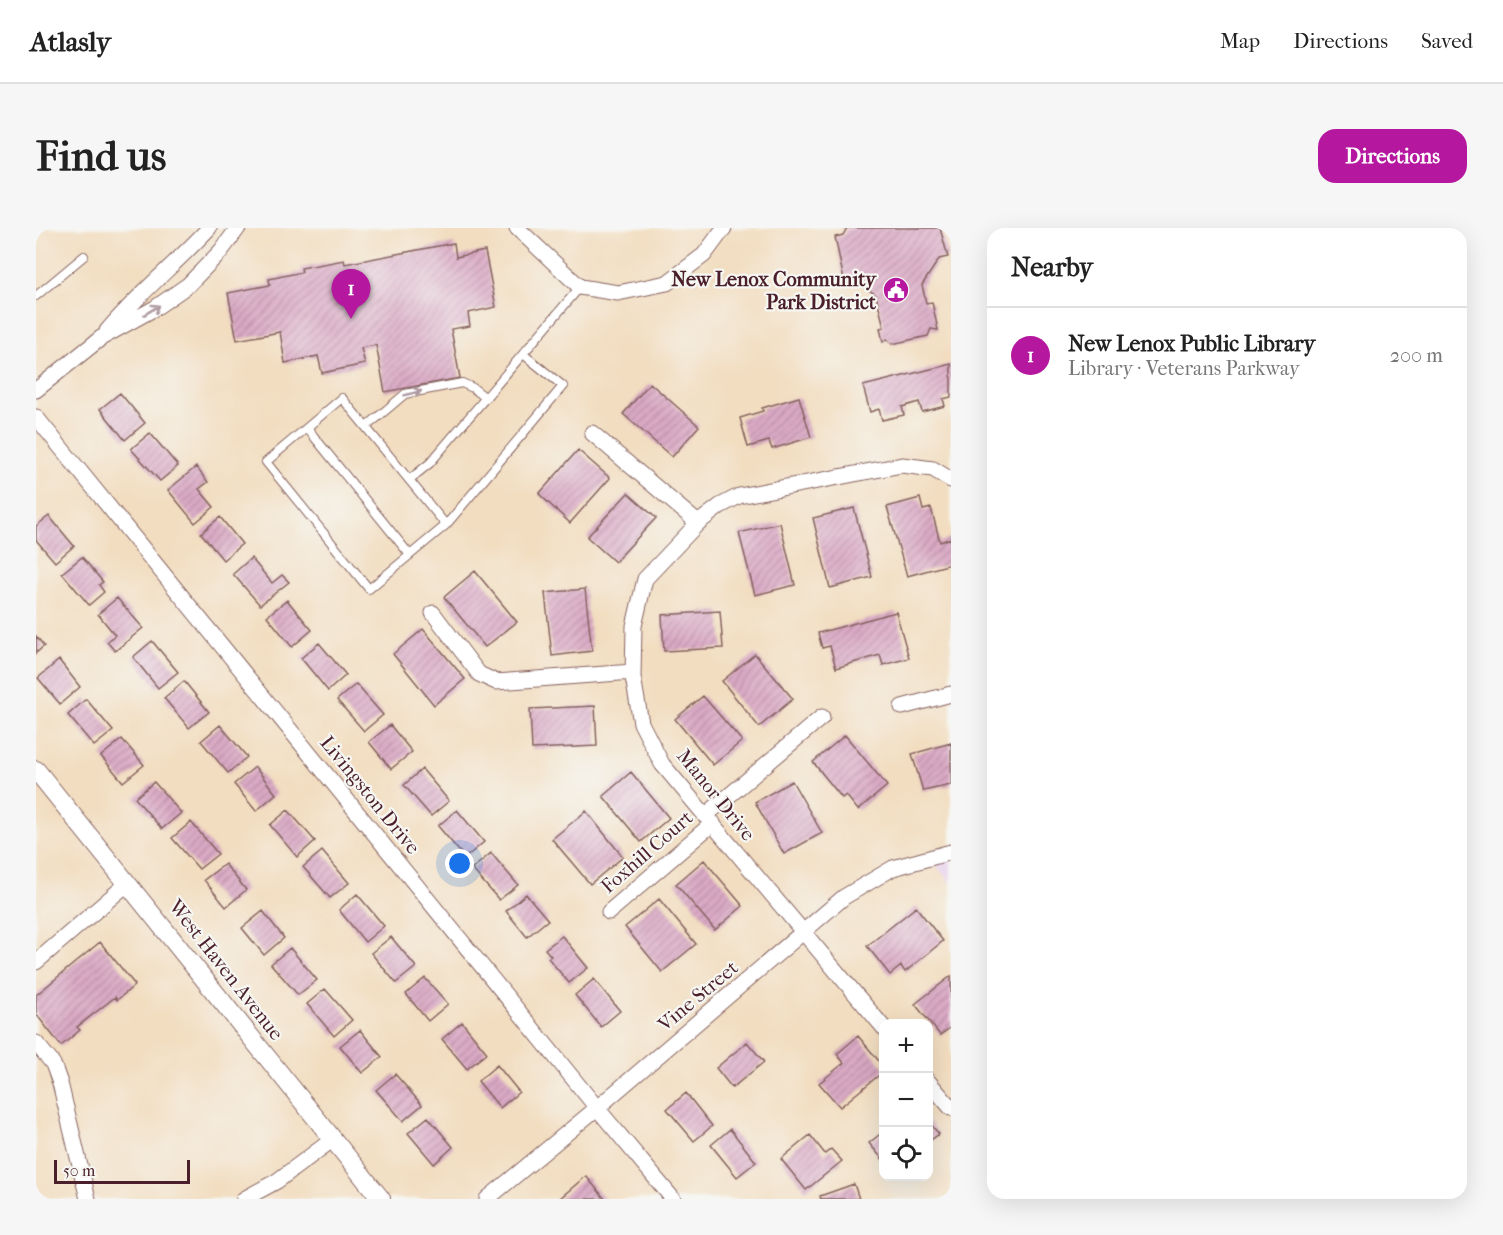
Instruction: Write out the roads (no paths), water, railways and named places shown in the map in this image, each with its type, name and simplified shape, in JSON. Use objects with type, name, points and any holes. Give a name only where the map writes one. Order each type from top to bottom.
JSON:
[{"type":"street","points":[[101,338],[131,303],[186,253],[209,228]]},
{"type":"street","points":[[36,390],[101,338],[155,308],[188,285],[221,251],[238,228]]},
{"type":"street","points":[[517,228],[580,287],[618,293],[668,284],[704,255],[722,228]]},
{"type":"street","name":"Livingston Drive","points":[[36,417],[673,1199]]},
{"type":"street","points":[[592,433],[698,524]]},
{"type":"street","name":"Manor Drive","points":[[879,1022],[662,764],[641,723],[633,672],[634,626],[645,579],[698,524],[720,506],[739,496],[902,465],[933,469],[951,480]]},
{"type":"street","points":[[433,613],[479,674],[496,682],[633,672]]},
{"type":"street","points":[[902,706],[951,694]]},
{"type":"street","name":"Foxhill Court","points":[[609,912],[822,717]]},
{"type":"street","name":"West Haven Avenue","points":[[36,770],[381,1199]]},
{"type":"street","name":"Vine Street","points":[[487,1199],[844,897],[893,868],[951,852]]},
{"type":"street","points":[[36,962],[128,883]]},
{"type":"street","points":[[36,1043],[53,1064],[60,1083],[88,1199]]},
{"type":"street","points":[[933,1087],[951,1108]]},
{"type":"street","points":[[244,1199],[277,1181],[332,1140]]},
{"type":"lane","points":[[36,296],[84,256]]},
{"type":"lane","points":[[409,480],[430,463],[580,287]]},
{"type":"lane","points":[[446,525],[342,398],[266,462],[369,589],[446,525],[562,386],[524,354]]},
{"type":"lane","points":[[366,427],[405,394],[462,383],[486,398]]},
{"type":"lane","points":[[307,428],[410,555]]},
{"type":"place","name":"New Lenox Community Park District","points":[[896,290]]},
{"type":"place","name":"New Lenox Public Library","points":[[351,319]]}]
